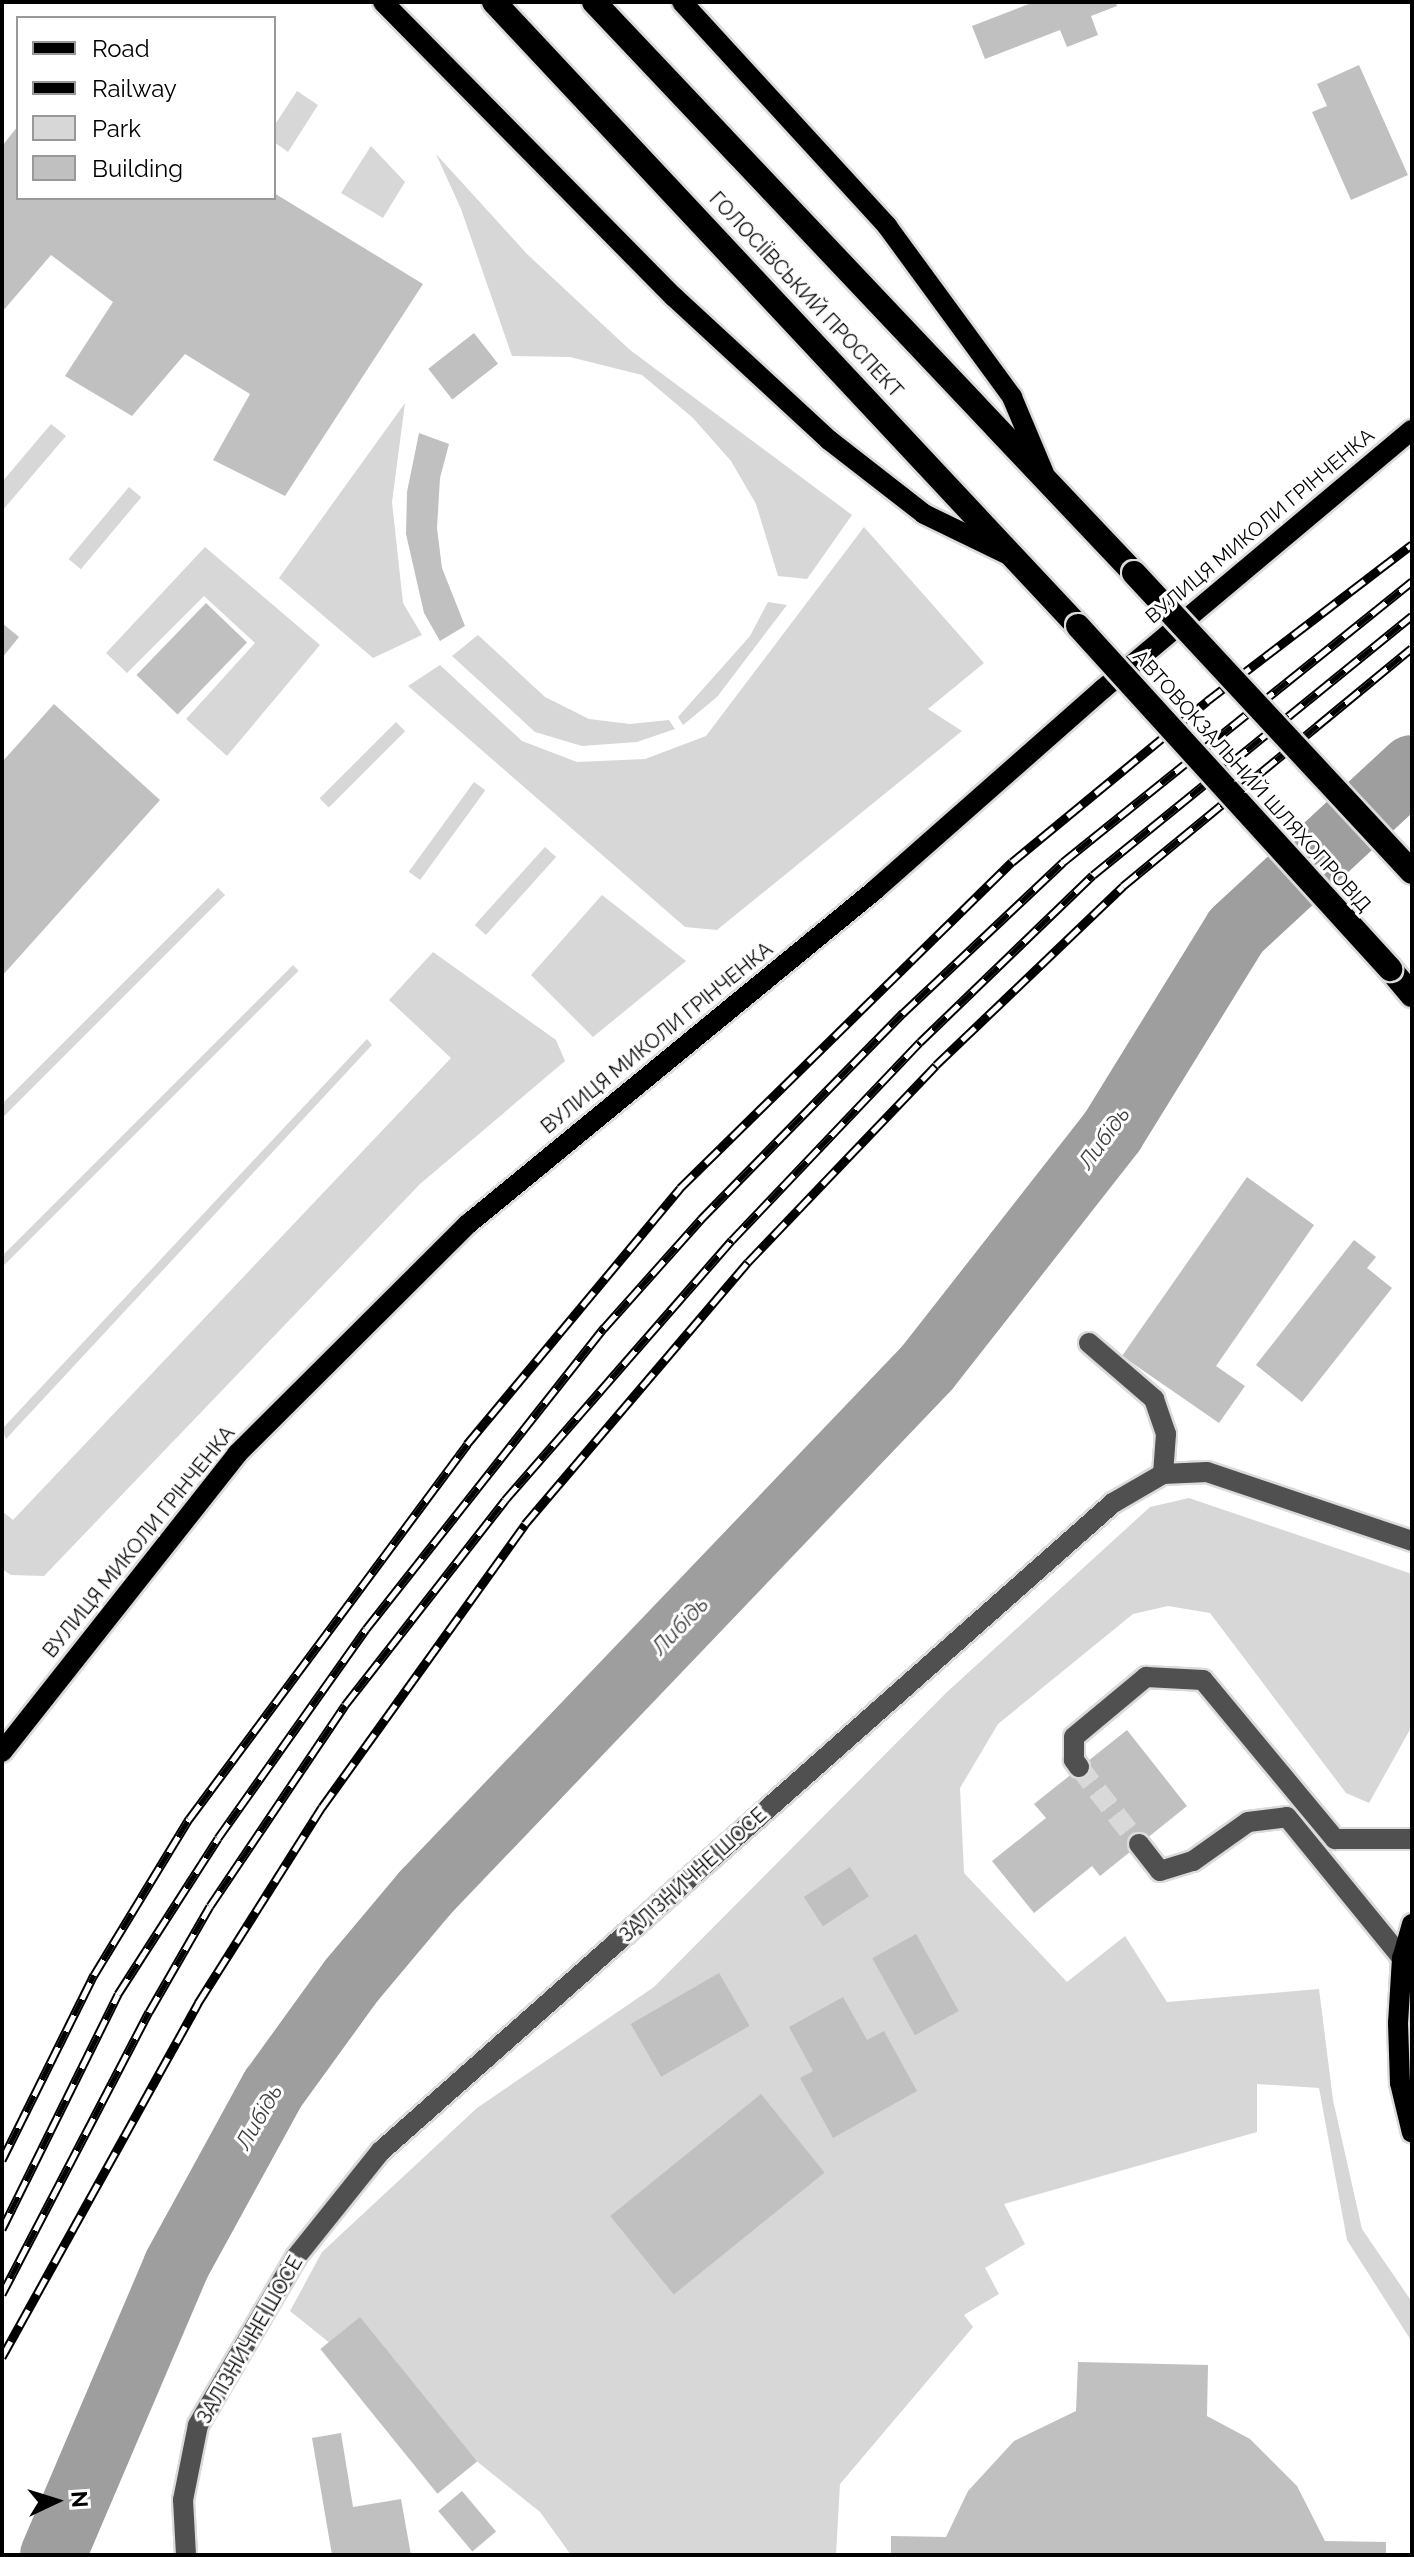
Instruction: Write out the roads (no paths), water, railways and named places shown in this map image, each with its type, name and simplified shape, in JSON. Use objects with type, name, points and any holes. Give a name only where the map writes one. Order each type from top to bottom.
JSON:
[{"type":"highway","name":"ГОЛОСІЇВСЬКИЙ ПРОСПЕКТ","points":[[494,2],[1022,561],[1078,626]]},
{"type":"highway","points":[[594,2],[1412,872]]},
{"type":"highway","name":"АВТОВОКЗАЛЬНИЙ ШЛЯХОПРОВІД","points":[[1078,626],[1412,995]]},
{"type":"main road","points":[[383,2],[674,297],[829,440],[924,514],[1022,561]]},
{"type":"main road","points":[[682,2],[887,226],[1012,397],[1049,484]]},
{"type":"main road","name":"ВУЛИЦЯ МИКОЛИ ГРІНЧЕНКА","points":[[2,1752],[237,1454],[468,1224],[875,890],[1103,689],[1412,430]]},
{"type":"main road","points":[[1412,1924],[1402,1958],[1400,2083],[1412,2133]]},
{"type":"street","points":[[1089,1343],[1154,1399],[1166,1434],[1163,1474]]},
{"type":"street","name":"ЗАЛІЗНИЧНЕ ШОСЕ","points":[[186,2555],[183,2500],[198,2425],[296,2257],[381,2151],[1113,1503],[1163,1474],[1207,1472],[1412,1541]]},
{"type":"street","points":[[1079,1767],[1074,1737],[1146,1677],[1203,1680],[1335,1839],[1412,1839]]},
{"type":"street","points":[[1139,1844],[1160,1871],[1193,1861],[1248,1822],[1287,1817],[1402,1958]]},
{"type":"waterway","name":"Либідь","points":[[53,2555],[176,2266],[273,2089],[352,1980],[425,1893],[927,1368],[1112,1132],[1236,931],[1412,768]]},
{"type":"tunnel","points":[[1079,1767],[1139,1844]]},
{"type":"railway","points":[[2,2160],[94,1975],[189,1819],[467,1444],[680,1188],[1012,862],[1207,701],[1412,544]]},
{"type":"railway","points":[[2,2229],[118,1994],[218,1838],[366,1629],[604,1328],[701,1219],[903,1013],[1063,862],[1412,581]]},
{"type":"railway","points":[[2,2294],[149,2012],[210,1906],[345,1705],[505,1500],[732,1240],[920,1042],[1093,875],[1412,616]]},
{"type":"railway","points":[[2,2357],[198,2003],[322,1807],[525,1524],[748,1262],[936,1065],[1123,886],[1412,648]]}]
